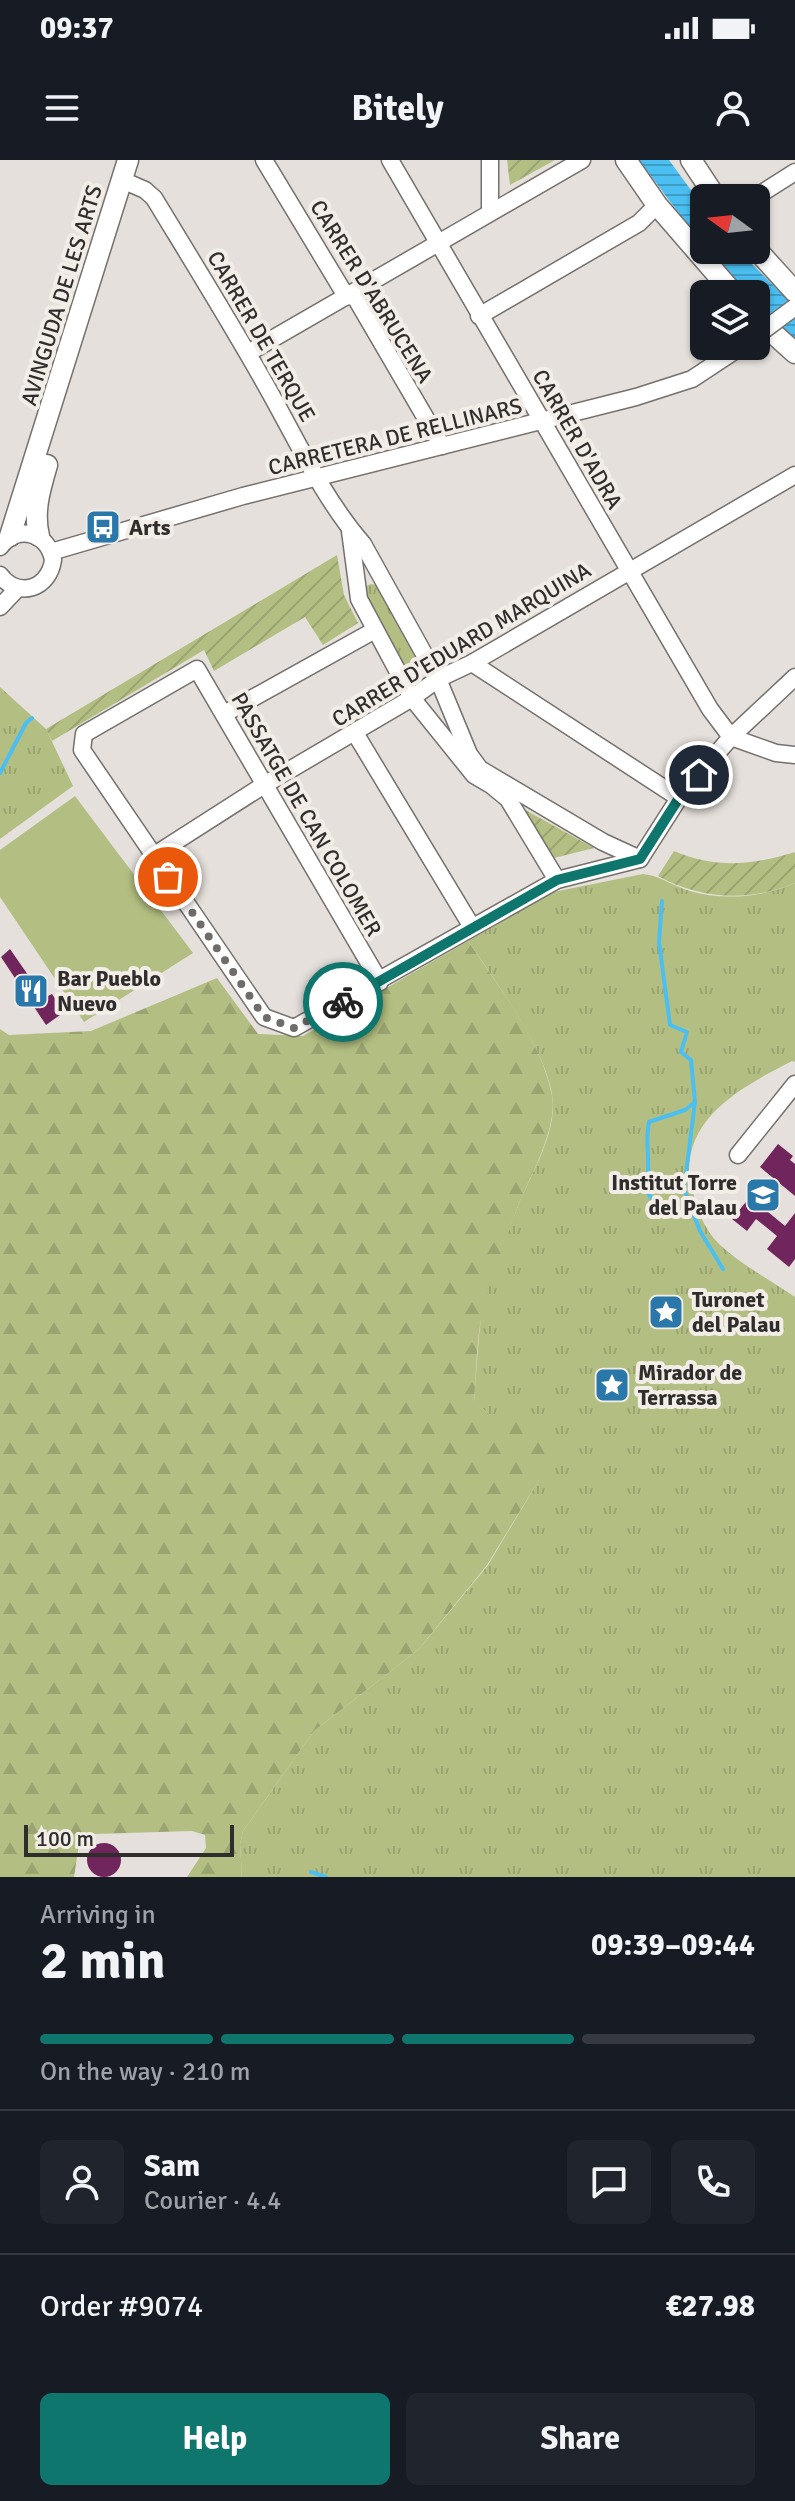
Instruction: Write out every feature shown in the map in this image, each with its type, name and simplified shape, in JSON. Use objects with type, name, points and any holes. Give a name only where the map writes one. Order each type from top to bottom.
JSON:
[{"type":"main road","name":"AVINGUDA DE LES ARTS","points":[[5,542],[128,175],[142,160]]},
{"type":"main road","points":[[626,160],[657,205],[722,280]]},
{"type":"main road","points":[[691,160],[707,184]]},
{"type":"main road","name":"AVINGUDA DE LES ARTS","points":[[45,544],[35,521],[44,475],[128,175]]},
{"type":"main road","points":[[770,264],[795,292]]},
{"type":"main road","points":[[770,331],[795,353]]},
{"type":"street","name":"CARRER D'ABRUCENA","points":[[264,160],[346,296],[355,297],[442,446]]},
{"type":"street","name":"CARRER D'ADRA","points":[[390,160],[710,709],[731,737]]},
{"type":"street","points":[[490,160],[490,211]]},
{"type":"street","points":[[248,353],[582,160]]},
{"type":"street","points":[[770,188],[795,172]]},
{"type":"street","name":"CARRER DE TERQUE","points":[[128,175],[154,198],[248,353],[317,477],[349,529],[363,544],[438,679],[469,754],[480,769],[603,842],[640,859]]},
{"type":"street","points":[[479,316],[639,223],[657,205]]},
{"type":"street","points":[[770,326],[795,307]]},
{"type":"street","name":"CARRETERA DE RELLINARS","points":[[5,542],[25,532],[45,544],[544,422],[692,379],[721,360]]},
{"type":"street","name":"CARRER D'EDUARD MARQUINA","points":[[153,856],[264,785],[412,698],[438,679],[472,663],[795,475]]},
{"type":"street","name":"CARRER DE TERQUE","points":[[349,529],[359,599],[412,698],[474,775],[508,799],[557,880]]},
{"type":"street","points":[[0,576],[18,588],[31,588],[47,578],[52,566],[45,544]]},
{"type":"street","points":[[357,587],[367,577],[382,582]]},
{"type":"street","points":[[0,607],[18,588]]},
{"type":"street","points":[[224,714],[375,630]]},
{"type":"street","points":[[472,663],[679,798]]},
{"type":"street","name":"PASSATGE DE CAN COLOMER","points":[[153,856],[82,750],[84,734],[197,669],[380,982]]},
{"type":"street","points":[[153,856],[264,1017],[294,1028],[557,880],[640,859],[679,798],[731,737],[795,677]]},
{"type":"street","points":[[355,733],[472,927]]},
{"type":"street","points":[[731,737],[776,753],[795,755]]},
{"type":"street","points":[[738,1155],[795,1084]]},
{"type":"green space","points":[[507,160],[555,160],[510,185]]},
{"type":"green space","points":[[337,555],[344,595],[358,623],[323,645],[305,617],[214,671],[204,650],[52,741],[46,729]]},
{"type":"green space","points":[[377,585],[425,665],[406,676],[363,600],[364,587]]},
{"type":"green space","points":[[0,687],[46,729],[73,786],[0,839]]},
{"type":"green space","points":[[75,796],[193,953],[84,1022],[0,897],[0,850]]},
{"type":"green space","points":[[520,807],[594,848],[550,859]]},
{"type":"green space","points":[[674,851],[719,863],[765,860],[795,852],[795,883],[743,895],[726,896],[692,890],[658,876]]},
{"type":"green space","points":[[643,874],[690,891],[730,897],[770,892],[795,883],[795,1062],[740,1091],[710,1117],[698,1133],[691,1151],[689,1172],[698,1209],[714,1239],[737,1259],[795,1297],[795,1877],[242,1877],[240,1844],[243,1831],[314,1731],[419,1649],[488,1565],[539,1480],[499,1417],[489,1414],[474,1402],[483,1304],[518,1206],[549,1133],[553,1108],[551,1089],[544,1067],[521,1021],[468,941],[553,892]]},
{"type":"green space","points":[[468,941],[529,1035],[547,1075],[552,1096],[553,1109],[547,1137],[518,1206],[483,1311],[474,1401],[489,1414],[527,1419],[546,1446],[539,1480],[487,1565],[419,1649],[314,1731],[243,1831],[240,1844],[242,1877],[187,1877],[206,1848],[205,1835],[192,1831],[94,1834],[79,1844],[74,1877],[0,1877],[0,1029],[9,1035],[91,1031],[217,978],[258,1034],[303,1036]]},
{"type":"water","points":[[639,160],[669,160],[690,189],[690,228]]},
{"type":"water","points":[[718,264],[752,264],[768,280],[732,280]]},
{"type":"water","points":[[770,282],[795,307],[795,343],[770,320]]},
{"type":"building","points":[[10,949],[44,998],[52,994],[64,1012],[46,1025],[1,957]]},
{"type":"building","points":[[778,1144],[793,1156],[790,1160],[795,1164],[795,1196],[760,1167]]},
{"type":"building","points":[[750,1197],[785,1226],[795,1213],[795,1259],[789,1267],[767,1249],[777,1236],[756,1219],[747,1231],[732,1219]]},
{"type":"building","points":[[104,1843],[116,1848],[121,1860],[116,1872],[104,1877],[92,1872],[87,1860],[92,1848]]},
{"type":"waterway","points":[[0,773],[26,723],[32,718]]},
{"type":"waterway","points":[[662,901],[659,942],[670,1025],[687,1032],[681,1052],[691,1060],[695,1102],[684,1189],[700,1231],[723,1269]]},
{"type":"waterway","points":[[651,1198],[646,1189],[649,1122],[685,1110],[695,1102]]},
{"type":"waterway","points":[[311,1872],[326,1877]]},
{"type":"way so far","points":[[168,877],[264,1017],[294,1028],[343,1002]]},
{"type":"place","name":"Arts","points":[[103,527]]},
{"type":"place","name":"Bar Pueblo Nuevo","points":[[31,991]]},
{"type":"place","name":"Institut Torre del Palau","points":[[763,1195]]},
{"type":"place","name":"Turonet del Palau","points":[[666,1312]]},
{"type":"place","name":"Mirador de Terrassa","points":[[612,1385]]},
{"type":"route","points":[[343,1002],[557,880],[640,859],[679,798],[699,775]]}]
